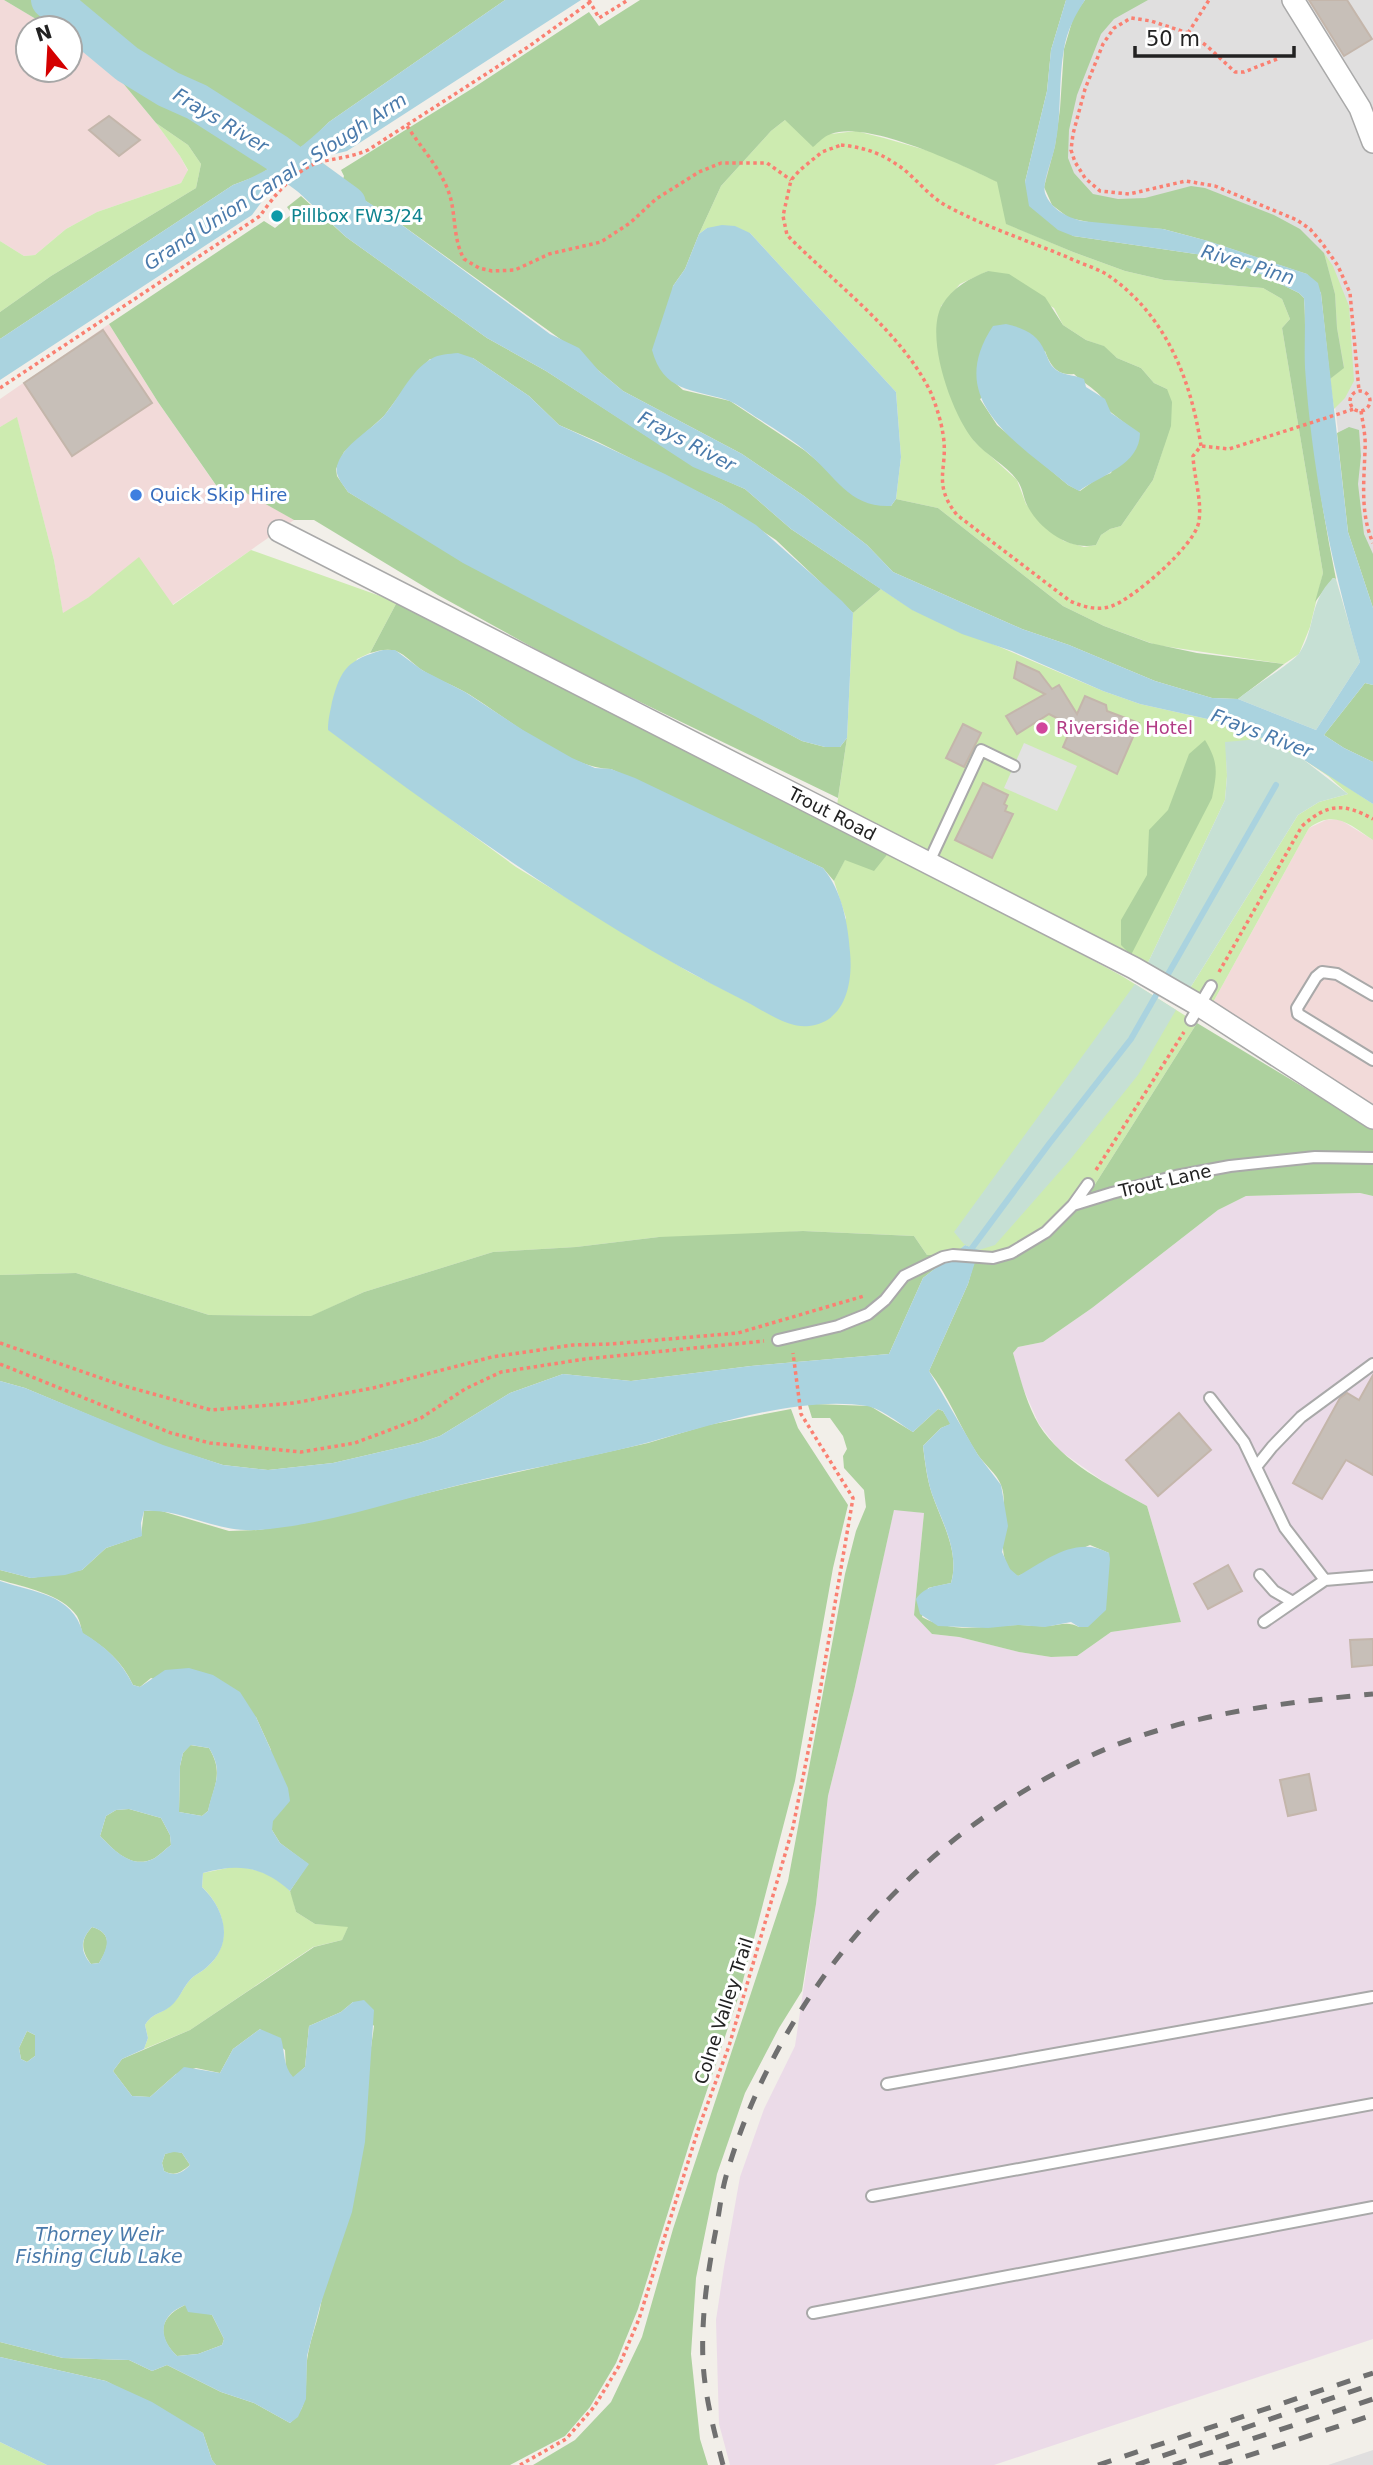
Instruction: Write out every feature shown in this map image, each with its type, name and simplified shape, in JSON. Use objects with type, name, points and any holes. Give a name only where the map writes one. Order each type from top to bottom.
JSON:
[{"type":"street","points":[[1293,0],[1360,108],[1373,142]]},
{"type":"street","name":"Trout Road","points":[[279,531],[1134,968],[1193,1008],[1373,1118]]},
{"type":"lane","points":[[929,862],[981,750],[1014,766]]},
{"type":"lane","points":[[1373,995],[1337,974],[1322,972],[1297,1008],[1298,1014],[1373,1060]]},
{"type":"lane","points":[[1193,1008],[1211,986]]},
{"type":"lane","name":"Trout Lane","points":[[893,1289],[909,1273],[953,1255],[1003,1256],[1033,1242],[1073,1205],[1176,1176],[1230,1166],[1315,1157],[1373,1158]]},
{"type":"lane","points":[[1073,1205],[1088,1184]]},
{"type":"lane","points":[[778,1340],[838,1326],[859,1318],[876,1309],[893,1289]]},
{"type":"lane","points":[[1256,1468],[1301,1417],[1373,1364]]},
{"type":"lane","points":[[1210,1398],[1244,1443],[1286,1528],[1325,1580]]},
{"type":"lane","points":[[1260,1575],[1280,1597],[1293,1602]]},
{"type":"lane","points":[[1264,1622],[1325,1580],[1373,1576]]},
{"type":"lane","points":[[887,2084],[1373,1997]]},
{"type":"lane","points":[[872,2196],[1373,2104]]},
{"type":"lane","points":[[813,2313],[1373,2207]]},
{"type":"path","points":[[0,388],[260,216],[286,183],[313,165],[351,157],[368,150],[528,47],[591,0],[599,18],[628,0]]},
{"type":"path","points":[[1188,33],[1209,0]]},
{"type":"path","points":[[1277,58],[1244,72],[1235,72],[1207,46],[1188,33],[1139,18],[1125,21],[1110,33],[1078,112],[1072,150],[1084,178],[1100,191],[1129,194],[1182,181],[1201,183],[1215,186],[1297,220],[1310,229],[1338,266],[1350,292],[1359,391]]},
{"type":"path","points":[[407,126],[443,179],[452,204],[456,237],[464,259],[479,268],[492,271],[515,270],[548,254],[601,242],[630,223],[656,199],[699,172],[721,163],[767,163],[791,180]]},
{"type":"path","points":[[841,145],[857,146],[897,164],[928,194],[944,204],[1104,273],[1144,309],[1160,328],[1186,378],[1195,407],[1201,446],[1193,456],[1199,514],[1194,535],[1155,577],[1113,606],[1091,608],[1070,601],[957,515],[944,496],[941,483],[944,435],[930,393],[920,373],[887,331],[787,235],[783,216],[791,180],[822,152],[841,145]]},
{"type":"path","points":[[1201,446],[1229,449],[1354,409],[1367,409],[1372,404],[1368,394],[1359,391]]},
{"type":"path","points":[[1354,409],[1350,399],[1359,391]]},
{"type":"path","points":[[1361,411],[1366,448],[1364,510],[1373,543]]},
{"type":"path","points":[[1211,986],[1303,825],[1313,816],[1337,807],[1348,807],[1373,819]]},
{"type":"path","points":[[1088,1184],[1193,1008]]},
{"type":"path","points":[[0,1343],[121,1385],[211,1410],[295,1403],[373,1388],[492,1357],[573,1345],[738,1333],[893,1289]]},
{"type":"path","points":[[0,1364],[171,1433],[209,1443],[301,1452],[355,1443],[421,1418],[465,1390],[501,1372],[585,1359],[778,1340]]},
{"type":"path","name":"Colne Valley Trail","points":[[520,2465],[566,2439],[594,2407],[619,2366],[639,2319],[699,2127],[729,2046],[793,1827],[853,1498],[801,1414],[793,1354]]},
{"type":"shaded area","points":[[0,0],[4,0],[28,14],[14,14],[14,84],[84,84],[84,48],[117,76],[156,123],[188,171],[181,183],[97,212],[66,229],[35,255],[24,256],[0,241]]},
{"type":"shaded area","points":[[1085,0],[1373,0],[1373,608],[1341,455],[1318,283],[1045,181]]},
{"type":"shaded area","points":[[109,324],[158,402],[224,497],[239,488],[294,520],[172,605],[89,597],[63,614],[54,560],[17,418],[0,427],[0,399]]},
{"type":"shaded area","points":[[1024,743],[1077,766],[1057,811],[1004,788]]},
{"type":"shaded area","points":[[1339,819],[1373,840],[1373,1111],[1211,1006],[1309,828],[1326,820]]},
{"type":"shaded area","points":[[1360,1193],[1373,1196],[1373,2339],[994,2465],[730,2465],[719,2424],[716,2320],[724,2267],[740,2177],[764,2109],[795,2046],[816,1904],[828,1796],[894,1509],[924,1513],[914,1614],[932,1634],[959,1637],[1051,1657],[1077,1656],[1111,1632],[1181,1622],[1147,1506],[1107,1484],[1059,1450],[1039,1424],[1022,1386],[1013,1353],[1018,1347],[1043,1342],[1092,1308],[1218,1210],[1246,1196]]},
{"type":"shaded area","points":[[1373,2450],[1373,2465],[1328,2465]]},
{"type":"green space","points":[[4,0],[43,0],[62,14],[28,14]]},
{"type":"green space","points":[[58,0],[505,0],[329,122],[310,141],[289,155],[207,99],[168,81],[126,54],[84,21],[84,14],[76,14]]},
{"type":"green space","points":[[640,0],[1066,0],[1051,50],[1047,91],[1025,182],[1073,236],[1230,259],[1304,298],[1305,360],[1311,422],[1336,579],[1333,578],[1315,602],[1323,573],[1282,328],[1290,319],[1282,299],[1263,288],[1164,280],[1125,271],[1073,252],[1006,224],[997,182],[915,146],[868,133],[847,131],[828,135],[813,147],[785,120],[771,131],[721,186],[685,269],[673,286],[666,375],[683,390],[730,401],[822,465],[891,506],[896,499],[938,508],[1063,606],[1104,626],[1150,643],[1197,653],[1284,664],[1238,699],[1212,698],[1155,681],[1069,645],[1022,629],[893,572],[867,545],[804,496],[742,454],[623,391],[563,341],[395,220],[341,185],[344,176],[341,170],[589,12],[599,26]]},
{"type":"green space","points":[[1085,0],[1148,0],[1114,19],[1101,34],[1077,95],[1069,130],[1068,158],[1074,173],[1093,194],[1118,199],[1145,198],[1191,186],[1205,188],[1274,215],[1300,229],[1324,253],[1335,294],[1337,328],[1344,368],[1330,379],[1321,293],[1307,274],[1163,229],[1103,225],[1069,218],[1052,205],[1044,187],[1055,146],[1064,49],[1074,15]]},
{"type":"green space","points":[[84,30],[169,92],[201,108],[280,161],[259,175],[233,185],[0,339],[0,312],[51,276],[196,188],[201,164],[188,145],[156,123],[117,76],[84,48]]},
{"type":"green space","points":[[785,120],[831,134],[856,131],[936,153],[998,182],[1007,224],[1073,252],[1125,271],[1164,280],[1263,288],[1282,299],[1290,319],[1282,328],[1323,573],[1310,627],[1299,654],[1284,664],[1156,645],[1104,626],[1063,606],[938,508],[896,499],[901,457],[896,392],[750,233],[707,228],[699,234],[721,186],[771,131]],"holes":[[[988,271],[1054,308],[1063,325],[1086,340],[1103,346],[1117,358],[1141,368],[1154,383],[1167,389],[1164,446],[1153,480],[1121,526],[1101,535],[1096,545],[1084,547],[1064,541],[1047,529],[1026,504],[1017,480],[974,441],[941,306],[960,284]]]},
{"type":"green space","points":[[156,123],[188,145],[201,164],[196,188],[51,276],[0,312],[0,241],[24,256],[35,255],[66,229],[97,212],[181,183],[188,170]]},
{"type":"green space","points":[[301,196],[346,237],[487,338],[546,371],[693,466],[745,489],[791,529],[881,589],[853,613],[776,540],[722,504],[559,425],[529,396],[473,358],[430,359],[384,416],[344,452],[336,469],[337,476],[348,492],[421,536],[802,741],[825,747],[840,747],[847,738],[838,798],[572,669],[438,595],[314,520],[294,520],[239,489],[225,498],[158,402],[109,324],[264,221],[275,228],[292,214],[287,207]]},
{"type":"green space","points":[[1324,253],[1333,266],[1349,306],[1354,381],[1345,398],[1334,409],[1330,379],[1344,367],[1337,328],[1335,294]]},
{"type":"green space","points":[[988,271],[1009,274],[1045,297],[1063,325],[1086,340],[1104,346],[1117,358],[1141,368],[1154,383],[1167,389],[1172,402],[1171,426],[1153,480],[1121,526],[1101,535],[1096,545],[1076,545],[1065,541],[1039,522],[1027,505],[1017,480],[974,441],[949,395],[938,355],[937,319],[942,305],[951,294],[962,284]],"holes":[[[1045,351],[1052,365],[1063,373],[1074,374],[1103,399],[1108,410],[1131,428],[1111,473],[1098,478],[1080,491],[1068,485],[997,425],[980,399]]]},
{"type":"green space","points":[[17,417],[54,560],[63,613],[89,597],[139,557],[173,605],[251,550],[397,602],[370,653],[357,659],[329,730],[516,867],[689,972],[786,1021],[846,918],[834,881],[845,859],[890,851],[1122,976],[1197,1023],[1094,1186],[1085,1182],[1046,1229],[1012,1251],[977,1255],[978,1250],[965,1245],[953,1255],[927,1255],[914,1236],[803,1231],[719,1237],[659,1237],[576,1247],[493,1252],[364,1292],[312,1316],[209,1315],[76,1273],[0,1275],[0,427]]},
{"type":"green space","points":[[1349,427],[1359,430],[1361,456],[1358,484],[1364,534],[1373,554],[1373,608],[1348,532],[1337,433]]},
{"type":"green space","points":[[1333,578],[1336,579],[1360,662],[1316,730],[1238,699],[1300,652],[1320,597]]},
{"type":"green space","points":[[881,589],[913,610],[1103,691],[1140,704],[1221,722],[1301,756],[1373,804],[1373,840],[1335,819],[1318,822],[1309,828],[1211,1006],[1187,993],[1298,815],[1319,802],[1348,794],[1300,757],[1226,743],[1225,800],[1146,967],[836,812],[847,738],[853,613]]},
{"type":"green space","points":[[397,602],[890,851],[874,871],[845,860],[834,881],[823,868],[611,769],[574,760],[555,751],[465,692],[422,670],[400,653],[386,650],[370,653]]},
{"type":"green space","points":[[1365,683],[1373,685],[1373,762],[1324,735]]},
{"type":"green space","points":[[1260,739],[1300,757],[1348,794],[1319,802],[1298,815],[1187,993],[1146,967],[1225,800],[1225,742]]},
{"type":"green space","points":[[1205,740],[1216,768],[1212,798],[1131,955],[1121,945],[1121,920],[1147,875],[1149,830],[1168,810],[1189,754]]},
{"type":"green space","points":[[1135,984],[1176,1010],[1138,1075],[1069,1161],[995,1245],[979,1250],[964,1244],[954,1232]]},
{"type":"green space","points":[[1197,1023],[1373,1129],[1373,1196],[1360,1193],[1246,1196],[1218,1210],[1092,1308],[1043,1342],[1018,1347],[1013,1353],[1030,1408],[1049,1439],[1088,1472],[1147,1506],[1181,1622],[1111,1632],[1077,1656],[1051,1657],[959,1637],[932,1634],[914,1615],[924,1513],[894,1510],[828,1796],[816,1904],[802,1991],[745,2093],[717,2174],[696,2278],[691,2354],[700,2439],[708,2465],[533,2465],[575,2440],[611,2402],[642,2337],[673,2229],[788,1881],[845,1574],[856,1531],[866,1507],[864,1490],[844,1468],[843,1456],[847,1449],[843,1436],[830,1418],[812,1418],[808,1405],[870,1406],[913,1432],[938,1409],[943,1411],[951,1424],[941,1428],[923,1446],[930,1488],[952,1549],[953,1571],[951,1583],[928,1588],[922,1617],[946,1626],[970,1628],[1067,1624],[1079,1627],[1109,1553],[1090,1545],[1018,1576],[1010,1569],[1003,1548],[1004,1508],[1001,1485],[978,1455],[929,1371],[968,1284],[975,1259],[1027,1247],[1090,1185],[1094,1186]]},
{"type":"green space","points":[[803,1231],[914,1236],[927,1255],[953,1255],[923,1278],[889,1354],[751,1366],[631,1381],[563,1374],[510,1393],[440,1436],[333,1463],[268,1470],[223,1465],[163,1446],[25,1388],[0,1381],[0,1275],[76,1273],[209,1315],[311,1316],[364,1292],[493,1252],[576,1247],[659,1237]]},
{"type":"green space","points":[[791,1409],[798,1428],[848,1505],[833,1568],[795,1781],[740,1992],[638,2309],[616,2363],[590,2407],[565,2436],[510,2465],[216,2465],[203,2433],[106,2381],[0,2357],[0,2342],[63,2358],[129,2360],[152,2371],[167,2365],[221,2392],[254,2403],[290,2423],[302,2408],[306,2391],[308,2354],[350,2165],[374,2026],[353,2002],[341,2012],[309,2026],[305,2067],[293,2078],[286,2069],[285,2050],[260,2029],[233,2049],[220,2073],[196,2068],[176,2074],[150,2097],[132,2096],[113,2071],[122,2059],[190,2030],[314,1947],[342,1940],[348,1927],[315,1924],[296,1912],[290,1891],[308,1864],[280,1843],[272,1830],[271,1750],[256,1717],[151,1678],[140,1687],[133,1685],[112,1655],[82,1633],[78,1618],[70,1608],[42,1592],[0,1580],[0,1570],[31,1578],[82,1570],[106,1548],[141,1536],[144,1511],[158,1510],[229,1531],[306,1523],[648,1443],[708,1425]]},
{"type":"green space","points":[[190,1745],[209,1748],[216,1765],[215,1787],[208,1811],[202,1816],[179,1812],[180,1766],[183,1753]]},
{"type":"green space","points":[[129,1809],[161,1818],[170,1835],[171,1845],[153,1859],[137,1862],[130,1860],[100,1836],[106,1816],[116,1810]]},
{"type":"green space","points":[[237,1866],[265,1873],[284,1884],[290,1892],[296,1912],[315,1924],[349,1926],[342,1940],[313,1947],[190,2030],[144,2049],[148,2038],[145,2025],[148,2021],[173,2003],[190,1980],[205,1969],[221,1948],[221,1915],[202,1887],[203,1873]]},
{"type":"green space","points":[[92,1927],[106,1937],[107,1947],[99,1963],[91,1964],[83,1945],[85,1936]]},
{"type":"green space","points":[[27,2031],[35,2035],[35,2056],[27,2062],[21,2059],[19,2048]]},
{"type":"green space","points":[[174,2151],[182,2153],[190,2165],[181,2172],[171,2174],[164,2171],[162,2163],[165,2154]]},
{"type":"green space","points":[[185,2305],[212,2315],[224,2339],[222,2345],[198,2354],[177,2356],[170,2349],[164,2335],[165,2322]]},
{"type":"green space","points":[[0,2442],[47,2465],[0,2465]]},
{"type":"water","name":"Grand Union Canal - Slough Arm","points":[[505,0],[581,0],[347,151],[319,158],[271,189],[252,215],[0,380],[0,339],[233,185],[284,159],[329,122]]},
{"type":"water","name":"River Pinn","points":[[1066,0],[1085,0],[1072,23],[1064,49],[1057,134],[1044,188],[1051,204],[1065,215],[1082,221],[1163,229],[1208,241],[1307,274],[1318,283],[1348,532],[1373,608],[1373,685],[1365,683],[1324,735],[1373,762],[1373,804],[1284,747],[1221,722],[1140,704],[1103,691],[1012,651],[962,634],[912,610],[791,529],[745,489],[693,467],[546,371],[487,338],[346,237],[291,185],[314,169],[325,174],[395,220],[550,334],[579,348],[599,371],[623,391],[742,454],[804,496],[867,545],[893,572],[1022,629],[1069,645],[1155,681],[1212,698],[1238,699],[1316,730],[1360,662],[1332,553],[1312,443],[1305,368],[1304,298],[1230,259],[1073,236],[1058,230],[1029,206],[1025,182],[1047,91],[1051,50]]},
{"type":"water","points":[[735,226],[750,233],[896,392],[901,457],[896,499],[891,506],[865,502],[854,496],[808,453],[784,435],[731,402],[681,387],[664,374],[657,364],[652,350],[673,286],[685,269],[699,234],[707,228]]},
{"type":"water","points":[[1006,324],[1034,336],[1056,370],[1084,379],[1086,387],[1105,399],[1111,413],[1140,433],[1134,453],[1118,468],[1079,491],[1028,453],[993,418],[981,398],[976,376],[980,353],[993,326]]},
{"type":"water","points":[[458,353],[473,358],[529,396],[559,425],[665,474],[756,525],[842,601],[853,613],[847,738],[840,747],[825,747],[802,741],[463,563],[348,492],[337,471],[341,456],[383,417],[424,364],[437,356]]},
{"type":"water","points":[[383,650],[395,650],[422,670],[465,692],[572,758],[595,768],[611,769],[635,778],[823,868],[839,897],[849,941],[850,976],[839,1009],[822,1023],[809,1026],[792,1024],[686,970],[529,874],[328,730],[332,702],[343,673],[354,662]]},
{"type":"water","points":[[965,1245],[979,1250],[968,1284],[929,1371],[978,1455],[1001,1485],[1008,1526],[1002,1552],[1010,1569],[1018,1576],[1073,1548],[1097,1548],[1109,1553],[1106,1610],[1088,1627],[1079,1627],[1071,1622],[1045,1627],[938,1626],[920,1614],[916,1599],[927,1589],[951,1583],[953,1571],[952,1549],[930,1488],[923,1446],[941,1428],[950,1424],[943,1411],[938,1409],[913,1432],[885,1413],[867,1406],[841,1404],[786,1408],[729,1420],[626,1448],[483,1479],[334,1518],[283,1527],[243,1530],[213,1525],[172,1513],[144,1511],[142,1536],[106,1548],[82,1570],[65,1575],[31,1578],[0,1570],[0,1381],[25,1388],[163,1445],[223,1465],[268,1470],[333,1463],[440,1436],[510,1393],[563,1374],[631,1381],[751,1366],[889,1354],[923,1278]]},
{"type":"water","name":"Thorney Weir Fishing Club Lake","points":[[0,1581],[61,1602],[78,1620],[83,1633],[99,1643],[118,1662],[133,1685],[140,1687],[165,1670],[189,1668],[213,1675],[240,1692],[256,1717],[288,1788],[290,1801],[273,1821],[272,1830],[280,1843],[309,1864],[290,1891],[270,1876],[249,1869],[227,1868],[203,1873],[202,1887],[216,1905],[224,1926],[221,1947],[216,1958],[190,1980],[174,2003],[148,2021],[145,2025],[148,2038],[144,2049],[122,2059],[113,2071],[132,2096],[150,2097],[184,2067],[220,2073],[233,2049],[260,2029],[281,2038],[286,2064],[293,2077],[305,2067],[309,2026],[341,2012],[353,2002],[364,2000],[374,2010],[365,2142],[352,2212],[320,2306],[307,2356],[306,2399],[298,2417],[290,2423],[254,2403],[221,2392],[167,2365],[152,2371],[129,2360],[63,2358],[0,2342]],"holes":[[[191,1745],[209,1748],[214,1757],[216,1780],[208,1811],[202,1816],[179,1812],[180,1766],[183,1753]],[[129,1809],[161,1818],[170,1835],[171,1845],[153,1859],[137,1862],[130,1860],[100,1836],[106,1816],[116,1810]],[[92,1927],[106,1937],[105,1951],[99,1963],[91,1964],[85,1955],[85,1936]],[[27,2031],[35,2035],[35,2056],[27,2062],[21,2059],[19,2048]],[[174,2152],[182,2153],[190,2165],[181,2172],[172,2174],[164,2171],[162,2163],[165,2154]],[[185,2305],[188,2312],[212,2315],[224,2339],[222,2345],[198,2354],[177,2356],[166,2342],[164,2334],[164,2327],[170,2315]]]},
{"type":"water","points":[[0,2357],[106,2381],[152,2402],[203,2433],[216,2465],[47,2465],[0,2442]]},
{"type":"building","points":[[1309,0],[1347,0],[1372,39],[1344,56]]},
{"type":"building","points":[[109,116],[140,140],[119,156],[89,130]]},
{"type":"building","points":[[103,330],[152,403],[72,456],[24,383]]},
{"type":"building","points":[[1017,662],[1039,672],[1052,689],[1059,685],[1077,714],[1085,696],[1106,705],[1107,711],[1139,723],[1117,774],[1063,747],[1072,726],[1049,714],[1017,734],[1006,716],[1045,694],[1014,678]]},
{"type":"building","points":[[963,724],[981,733],[964,767],[946,758]]},
{"type":"building","points":[[983,783],[1008,795],[1004,804],[1007,806],[1005,811],[1013,814],[992,858],[955,840]]},
{"type":"building","points":[[1373,1375],[1373,1475],[1346,1460],[1322,1499],[1293,1483],[1340,1398],[1347,1393],[1359,1400]]},
{"type":"building","points":[[1179,1413],[1211,1450],[1158,1496],[1126,1460]]},
{"type":"building","points":[[1228,1565],[1242,1591],[1208,1609],[1194,1584]]},
{"type":"building","points":[[1373,1639],[1373,1665],[1352,1667],[1350,1640]]},
{"type":"building","points":[[1309,1774],[1316,1810],[1288,1816],[1280,1780]]},
{"type":"waterway","name":"Frays River","points":[[50,0],[127,64],[168,89],[197,102],[277,153],[347,204]]},
{"type":"waterway","points":[[972,1248],[1131,1039],[1276,785]]},
{"type":"railway","points":[[723,2465],[708,2401],[703,2344],[708,2275],[725,2179],[751,2106],[782,2042],[820,1982],[864,1926],[914,1874],[969,1828],[1027,1789],[1090,1756],[1158,1730],[1229,1713],[1373,1694]]},
{"type":"railway","points":[[1098,2465],[1373,2373]]},
{"type":"railway","points":[[1136,2465],[1373,2384]]},
{"type":"railway","points":[[1173,2465],[1373,2399]]},
{"type":"railway","points":[[1219,2465],[1373,2415]]},
{"type":"place","name":"Pillbox FW3/24","points":[[277,216]]},
{"type":"place","name":"Quick Skip Hire","points":[[136,495]]},
{"type":"place","name":"Riverside Hotel","points":[[1042,728]]}]
